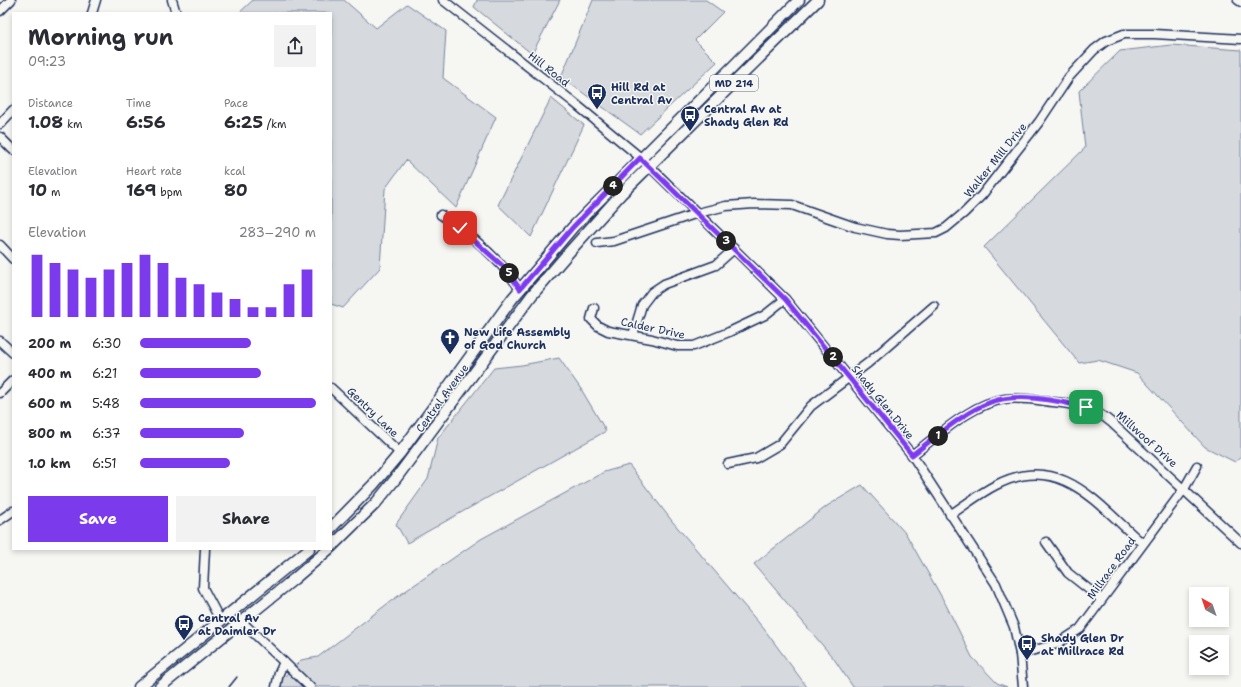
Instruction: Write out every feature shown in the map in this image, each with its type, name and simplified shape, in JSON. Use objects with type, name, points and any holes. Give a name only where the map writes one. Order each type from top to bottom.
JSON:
[{"type":"main road","name":"Central Avenue","points":[[332,527],[373,485],[400,453],[520,289],[573,227],[640,158],[799,0]]},
{"type":"main road","name":"Central Avenue","points":[[332,546],[376,503],[412,459],[532,295],[610,205],[818,0]]},
{"type":"main road","points":[[139,687],[308,550]]},
{"type":"main road","points":[[160,687],[328,550]]},
{"type":"street","points":[[0,11],[11,0]]},
{"type":"street","points":[[92,12],[96,0]]},
{"type":"street","points":[[172,0],[176,12]]},
{"type":"street","name":"Hill Road","points":[[443,0],[572,101],[640,158]]},
{"type":"street","name":"Walker Mill Drive","points":[[597,243],[614,241],[698,213],[737,205],[792,206],[855,227],[900,236],[936,233],[946,228],[982,195],[1039,122],[1069,77],[1094,50],[1106,41],[1124,34],[1167,34],[1241,39]]},
{"type":"street","points":[[0,124],[12,111]]},
{"type":"street","points":[[0,137],[12,149]]},
{"type":"street","name":"Shady Glen Drive","points":[[640,158],[650,166],[785,299],[912,455],[998,589],[1014,627],[1020,654],[1023,687]]},
{"type":"street","points":[[441,214],[491,253],[511,275],[520,289]]},
{"type":"street","points":[[0,245],[12,258]]},
{"type":"street","points":[[633,335],[642,305],[652,292],[664,284],[716,265],[734,249]]},
{"type":"street","name":"Calder Drive","points":[[594,308],[591,319],[598,326],[608,331],[633,335],[677,346],[694,346],[760,318],[785,299]]},
{"type":"street","points":[[728,464],[756,458],[776,447],[786,438],[811,406],[868,363],[934,306]]},
{"type":"street","points":[[0,341],[12,353]]},
{"type":"street","points":[[0,393],[12,381]]},
{"type":"street","name":"Gentry Lane","points":[[332,389],[400,453]]},
{"type":"street","name":"Millwoof Drive","points":[[912,455],[967,415],[992,402],[1016,398],[1086,407],[1106,417],[1241,543]]},
{"type":"street","name":"Millrace Road","points":[[1020,654],[1052,646],[1069,638],[1090,617],[1101,599],[1184,489],[1197,466]]},
{"type":"street","points":[[950,515],[992,487],[1006,481],[1026,476],[1053,476],[1068,481],[1086,492],[1142,544]]},
{"type":"street","points":[[0,520],[12,512]]},
{"type":"street","points":[[332,529],[342,537]]},
{"type":"street","points":[[1046,542],[1068,573],[1101,599]]},
{"type":"street","points":[[205,550],[203,588],[220,620]]},
{"type":"street","points":[[241,621],[310,687]]},
{"type":"street","points":[[276,687],[279,673],[284,662]]},
{"type":"shaded area","points":[[253,0],[344,0],[376,28],[407,4],[446,31],[443,78],[496,117],[456,208],[406,160],[385,189],[380,268],[343,308],[332,304],[332,12],[240,12]]},
{"type":"shaded area","points":[[477,0],[560,0],[532,54],[474,7]]},
{"type":"shaded area","points":[[593,0],[706,0],[723,12],[695,40],[717,62],[640,134],[561,77]]},
{"type":"shaded area","points":[[1171,45],[1241,50],[1241,457],[1235,462],[1205,447],[1137,373],[1098,360],[1079,363],[984,247],[1085,148],[1079,91],[1120,51]]},
{"type":"shaded area","points":[[551,98],[584,125],[531,237],[498,205]]},
{"type":"shaded area","points":[[559,358],[581,389],[606,431],[407,543],[396,524],[428,479],[438,438],[494,368],[522,365]]},
{"type":"shaded area","points":[[629,465],[672,521],[764,629],[807,687],[274,687],[301,660],[318,657],[391,601],[481,539],[604,472]]},
{"type":"shaded area","points":[[862,485],[906,534],[945,603],[972,657],[997,683],[1007,687],[853,687],[834,659],[754,564],[827,506]]},
{"type":"railway","points":[[229,687],[237,677]]},
{"type":"place","name":"Hill Rd at Central Av","points":[[597,110]]},
{"type":"place","name":"Central Av at Shady Glen Rd","points":[[690,132]]},
{"type":"place","name":"New Life Assembly of God Church","points":[[450,355]]},
{"type":"place","name":"Central Av at Daimler Dr","points":[[184,641]]},
{"type":"place","name":"Shady Glen Dr at Millrace Rd","points":[[1027,661]]},
{"type":"route","points":[[460,228],[491,253],[511,275],[520,289],[573,227],[640,158],[785,299],[912,455],[967,415],[981,406],[992,402],[1004,399],[1026,398],[1086,407]]}]
